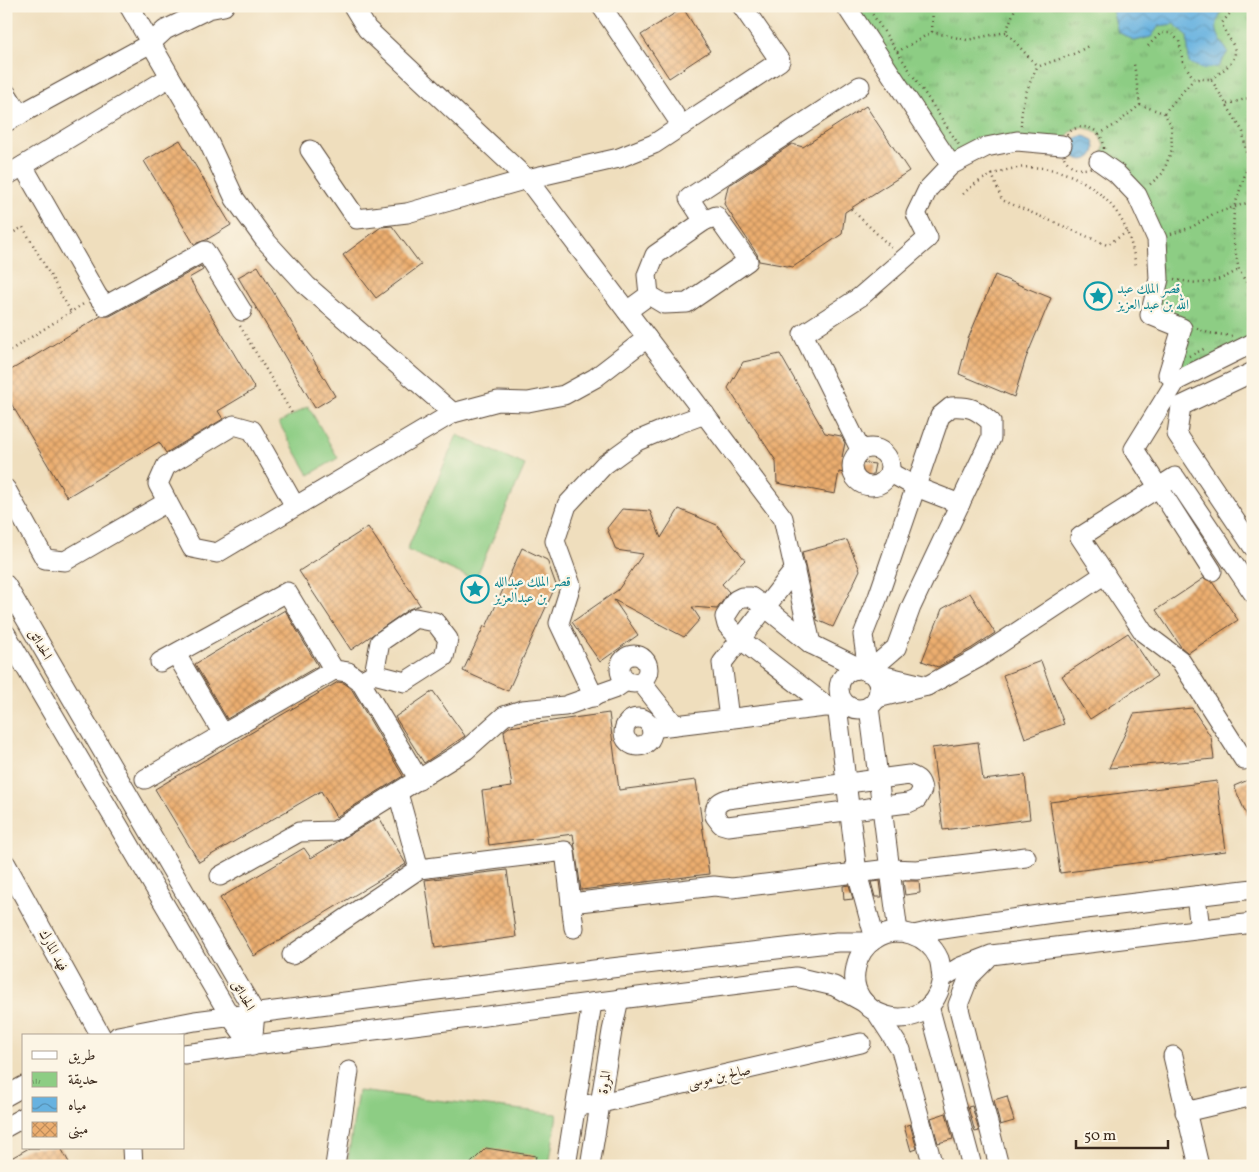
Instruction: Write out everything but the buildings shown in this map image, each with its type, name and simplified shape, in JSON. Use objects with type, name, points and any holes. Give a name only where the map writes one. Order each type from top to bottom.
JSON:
[{"type":"street","points":[[129,6],[209,143],[235,198],[264,239],[308,286],[453,413]]},
{"type":"street","points":[[6,93],[13,119],[151,43],[165,30],[208,9],[224,6]]},
{"type":"street","points":[[353,6],[367,29],[527,179],[783,518],[811,644]]},
{"type":"street","points":[[310,150],[356,219],[407,213],[527,179],[619,158],[654,144],[780,61],[742,6]]},
{"type":"street","points":[[846,6],[951,165]]},
{"type":"street","points":[[602,7],[682,126]]},
{"type":"street","points":[[6,176],[170,77]]},
{"type":"street","points":[[704,221],[689,198],[860,86]]},
{"type":"street","points":[[861,451],[803,334],[860,297],[928,238],[916,214],[928,189],[951,165],[986,147],[1018,140],[1061,140]]},
{"type":"street","points":[[1099,161],[1116,173],[1137,195],[1157,239],[1159,279],[1150,315],[1182,328],[1168,374],[1176,382]]},
{"type":"street","points":[[23,166],[105,306],[205,251],[240,316]]},
{"type":"street","points":[[716,216],[748,261],[687,303],[664,304],[649,295],[647,275],[655,255],[704,221],[716,216]]},
{"type":"street","points":[[626,311],[649,295]]},
{"type":"street","points":[[296,506],[252,430],[234,425],[166,466],[158,484],[192,548],[217,553],[453,413],[498,401],[528,402],[564,395],[595,378],[647,338]]},
{"type":"street","points":[[1212,571],[1134,449],[1176,382],[1253,343]]},
{"type":"street","points":[[1253,372],[1181,406],[1177,434],[1253,548]]},
{"type":"street","points":[[951,407],[966,407],[978,411],[991,422],[991,438],[912,607],[896,648],[868,672],[863,635],[940,416],[951,407]]},
{"type":"street","points":[[594,697],[559,623],[571,585],[555,541],[567,504],[604,465],[637,441],[705,414]]},
{"type":"street","points":[[867,448],[879,450],[888,459],[889,472],[883,482],[871,486],[855,478],[852,466],[856,455],[861,451],[867,448]]},
{"type":"street","points":[[889,472],[916,486],[960,504]]},
{"type":"street","points":[[1253,593],[1174,476],[1080,537],[1144,633],[1180,660],[1244,760],[1253,754]]},
{"type":"street","points":[[6,489],[46,558],[65,561],[167,502]]},
{"type":"street","points":[[729,719],[722,663],[795,569]]},
{"type":"street","points":[[651,728],[836,705],[856,709],[927,686],[978,658],[1105,574]]},
{"type":"street","points":[[223,734],[168,658],[287,592],[334,670]]},
{"type":"street","name":"الحدائق","points":[[8,593],[255,1013],[252,1046]]},
{"type":"street","points":[[185,1054],[796,977],[834,986],[890,1018],[904,1018],[918,1014],[929,1006],[938,994],[942,978],[940,960],[930,945],[906,933],[889,869],[878,779],[873,702],[879,685],[873,675],[811,644],[751,597],[742,597],[736,600],[725,616],[725,621],[731,630],[740,639],[836,705]]},
{"type":"street","name":"الحدائق","points":[[6,634],[230,1016],[252,1046]]},
{"type":"street","points":[[145,779],[334,670],[367,678],[418,780]]},
{"type":"street","points":[[873,940],[857,873],[836,705],[844,677],[855,670],[927,686]]},
{"type":"street","points":[[220,876],[299,832],[334,831],[466,750],[504,716],[522,710],[565,706],[594,697],[633,681],[674,726]]},
{"type":"street","points":[[909,775],[918,779],[922,790],[913,802],[728,826],[721,824],[715,812],[718,803],[727,799],[878,779],[909,775]]},
{"type":"street","points":[[398,792],[418,869]]},
{"type":"street","points":[[292,955],[418,869],[565,851],[574,928]]},
{"type":"street","points":[[571,902],[714,886],[732,888],[889,869],[917,870],[1026,857]]},
{"type":"street","name":"فهد المارك","points":[[6,864],[100,1034]]},
{"type":"street","points":[[933,1166],[901,1050],[859,994],[855,983],[855,971],[858,960],[863,950],[873,940],[882,935],[936,930],[1052,913],[1253,889]]},
{"type":"street","points":[[1196,896],[1200,930]]},
{"type":"street","points":[[942,978],[960,967],[991,955],[1253,923]]},
{"type":"street","points":[[128,1034],[230,1016],[594,970],[837,942],[873,940]]},
{"type":"street","points":[[991,955],[969,977],[958,1005],[999,1166]]},
{"type":"street","name":"المروة","points":[[566,1166],[595,1002],[594,970]]},
{"type":"street","name":"المروة","points":[[591,1159],[619,999]]},
{"type":"street","points":[[929,1006],[972,1166]]},
{"type":"street","name":"صالح بن موسى","points":[[576,1106],[601,1103],[861,1043]]},
{"type":"street","points":[[1173,1056],[1199,1166]]},
{"type":"street","points":[[334,1166],[349,1070]]},
{"type":"street","points":[[6,1096],[22,1087]]},
{"type":"street","points":[[1185,1112],[1253,1096]]},
{"type":"street","points":[[6,1127],[22,1118]]},
{"type":"street","points":[[572,1134],[591,1159]]},
{"type":"street","points":[[132,1150],[133,1166]]},
{"type":"path","points":[[867,6],[962,150]]},
{"type":"path","points":[[932,32],[933,6]]},
{"type":"path","points":[[1006,32],[1016,6]]},
{"type":"path","points":[[1164,113],[1194,79],[1211,79],[1226,68],[1234,58],[1234,47],[1224,31],[1222,23],[1231,12],[1244,6]]},
{"type":"path","points":[[897,52],[932,32],[968,40],[1006,32]]},
{"type":"path","points":[[1006,32],[1037,66]]},
{"type":"path","points":[[1148,46],[1162,33],[1171,33],[1179,41],[1184,62],[1194,79]]},
{"type":"path","points":[[1020,132],[1021,106],[1037,66],[1076,53],[1090,45]]},
{"type":"path","points":[[1134,64],[1140,104]]},
{"type":"path","points":[[1211,79],[1243,132],[1248,165],[1234,208],[1233,239],[1239,270],[1253,294]]},
{"type":"path","points":[[1227,104],[1253,97]]},
{"type":"path","points":[[1140,104],[1164,113],[1171,125],[1172,149],[1163,173],[1145,189]]},
{"type":"path","points":[[1099,134],[1115,125],[1140,104]]},
{"type":"path","points":[[1081,127],[1094,130],[1099,134],[1104,146],[1104,152],[1099,161],[1090,168],[1076,168],[1065,159],[1061,140],[1074,129],[1081,127]]},
{"type":"path","points":[[963,194],[975,183],[992,174],[1011,168],[1041,168],[1072,175],[1087,184],[1112,207],[1120,218],[1128,232],[1136,266]]},
{"type":"path","points":[[1072,175],[1076,168]]},
{"type":"path","points":[[992,174],[1002,200],[1108,245],[1128,232]]},
{"type":"path","points":[[1165,236],[1192,227],[1213,214],[1253,201]]},
{"type":"path","points":[[851,209],[897,253]]},
{"type":"path","points":[[6,237],[23,227],[71,312]]},
{"type":"path","points":[[1168,278],[1196,285],[1219,280],[1239,270]]},
{"type":"path","points":[[6,353],[97,295]]},
{"type":"path","points":[[240,316],[293,415]]},
{"type":"green space","points":[[846,6],[1253,6],[1253,343],[1176,381],[1182,328],[1150,315],[1157,239],[1102,158],[1104,146],[1099,134],[1093,130],[1081,127],[1074,129],[1065,138],[1018,141],[951,165]]},
{"type":"green space","points":[[308,406],[338,458],[309,475],[279,423]]},
{"type":"green space","points":[[457,435],[525,465],[475,580],[407,550]]},
{"type":"green space","points":[[358,1091],[557,1114],[549,1166],[347,1166]]},
{"type":"water","points":[[1111,6],[1231,6],[1224,9],[1217,26],[1218,35],[1228,52],[1218,67],[1203,69],[1189,63],[1187,35],[1174,24],[1159,26],[1151,37],[1135,41],[1118,32]]},
{"type":"water","points":[[1083,136],[1088,137],[1094,143],[1094,153],[1088,159],[1083,160],[1078,159],[1072,153],[1071,148],[1072,143],[1078,137]]},
{"type":"place","name":"قصر الملك عبد الله بن عبد العزيز","points":[[1098,296]]},
{"type":"place","name":"قصر الملك عبدالله بن عبدالعزيز","points":[[475,589]]}]
